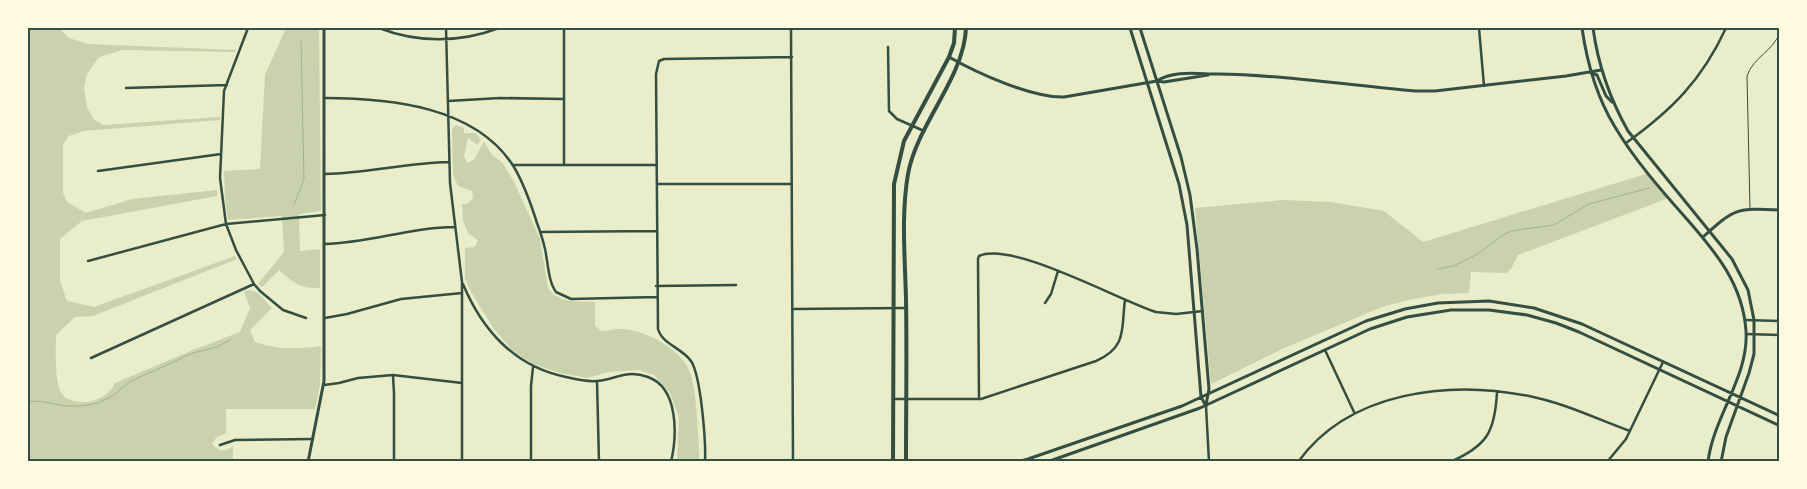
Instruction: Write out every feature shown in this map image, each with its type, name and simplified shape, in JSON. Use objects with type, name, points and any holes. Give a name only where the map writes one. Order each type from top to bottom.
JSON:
[{"type":"main road","points":[[894,462],[894,184],[902,148],[912,125],[949,57],[954,42],[955,28]]},
{"type":"main road","points":[[906,462],[906,193],[912,158],[959,62],[966,28]]},
{"type":"street","points":[[248,28],[224,91],[220,178],[226,224],[236,250],[254,284],[268,299],[283,310],[306,318]]},
{"type":"street","points":[[308,462],[324,384],[324,28]]},
{"type":"street","points":[[379,28],[423,38],[447,40],[499,28]]},
{"type":"street","points":[[446,28],[449,162],[462,282],[462,462]]},
{"type":"street","points":[[564,28],[564,165]]},
{"type":"street","points":[[791,28],[793,462]]},
{"type":"street","points":[[1130,28],[1179,184],[1187,225],[1201,398],[1206,406]]},
{"type":"street","points":[[1140,28],[1190,195],[1195,230],[1209,394],[1206,406],[1209,462]]},
{"type":"street","points":[[1479,28],[1484,86]]},
{"type":"street","points":[[1582,28],[1590,72],[1603,106],[1616,129],[1645,168],[1719,257],[1731,277],[1739,297],[1745,320],[1746,334],[1740,370],[1714,435],[1708,462]]},
{"type":"street","points":[[1592,28],[1601,70],[1628,131],[1732,259],[1748,290],[1755,334],[1752,363],[1724,444],[1721,462]]},
{"type":"street","points":[[1626,143],[1665,113],[1688,89],[1713,54],[1726,28]]},
{"type":"street","points":[[888,48],[889,111],[897,119],[924,131]]},
{"type":"street","points":[[705,462],[703,425],[695,370],[690,360],[682,351],[663,338],[658,329],[656,286],[656,74],[659,61],[664,59],[792,57]]},
{"type":"street","points":[[949,57],[1033,94],[1052,98],[1157,81],[1164,77],[1182,74],[1271,76],[1416,91],[1450,90],[1601,70]]},
{"type":"street","points":[[1590,72],[1597,75],[1606,96],[1614,103]]},
{"type":"street","points":[[126,88],[227,85]]},
{"type":"street","points":[[324,98],[396,103],[448,115],[470,125],[482,133],[513,166],[523,186],[540,232],[554,290],[563,297],[571,299],[657,298]]},
{"type":"street","points":[[448,101],[500,98],[564,99]]},
{"type":"street","points":[[98,171],[220,154]]},
{"type":"street","points":[[325,174],[420,163],[449,162]]},
{"type":"street","points":[[513,166],[657,165]]},
{"type":"street","points":[[657,184],[792,184]]},
{"type":"street","points":[[1703,237],[1731,214],[1750,209],[1780,210]]},
{"type":"street","points":[[88,261],[226,224],[325,215]]},
{"type":"street","points":[[324,244],[360,241],[416,230],[455,227]]},
{"type":"street","points":[[540,232],[656,231]]},
{"type":"street","points":[[979,400],[979,256],[982,254],[998,254],[1024,258],[1156,312],[1176,314],[1202,311]]},
{"type":"street","points":[[1045,303],[1051,294],[1058,271]]},
{"type":"street","points":[[462,282],[474,306],[496,337],[508,350],[532,367],[558,376],[597,381],[619,375],[632,374],[648,377],[660,385],[670,400],[674,421],[675,442],[671,462]]},
{"type":"street","points":[[92,358],[254,284]]},
{"type":"street","points":[[656,286],[736,285]]},
{"type":"street","points":[[325,318],[401,299],[462,293]]},
{"type":"street","points":[[893,400],[979,400],[1078,367],[1107,355],[1121,340],[1124,326],[1125,300]]},
{"type":"street","points":[[1017,462],[1182,406],[1366,321],[1405,309],[1438,303],[1489,301],[1534,308],[1559,315],[1780,416]]},
{"type":"street","points":[[793,309],[906,308]]},
{"type":"street","points":[[1047,462],[1206,406],[1370,329],[1407,317],[1451,310],[1489,310],[1527,315],[1556,323],[1580,332],[1780,426]]},
{"type":"street","points":[[1745,320],[1780,321]]},
{"type":"street","points":[[1746,334],[1780,336]]},
{"type":"street","points":[[1322,342],[1355,412]]},
{"type":"street","points":[[1607,462],[1630,430],[1663,362]]},
{"type":"street","points":[[531,462],[532,367]]},
{"type":"street","points":[[324,384],[339,383],[358,378],[393,375],[462,383]]},
{"type":"street","points":[[393,375],[394,462]]},
{"type":"street","points":[[597,381],[599,462]]},
{"type":"street","points":[[1298,462],[1324,433],[1355,412],[1392,399],[1431,392],[1472,390],[1530,396],[1553,402],[1630,430]]},
{"type":"street","points":[[1450,462],[1470,452],[1487,437],[1493,422],[1497,392]]},
{"type":"street","points":[[220,446],[235,440],[313,439]]},
{"type":"lane","points":[[1750,209],[1747,76],[1754,63],[1776,41],[1780,32]]},
{"type":"green space","points":[[28,28],[59,28],[69,38],[88,44],[236,50],[235,52],[123,50],[99,57],[87,74],[84,88],[87,107],[94,120],[104,125],[220,117],[220,120],[84,131],[69,136],[63,144],[63,193],[67,202],[86,213],[132,199],[217,190],[217,196],[82,221],[60,239],[60,281],[67,301],[94,307],[235,256],[237,259],[93,316],[75,317],[56,335],[57,374],[59,389],[62,394],[67,399],[74,401],[96,400],[104,396],[115,383],[240,332],[250,308],[244,291],[252,290],[256,292],[272,308],[250,330],[255,342],[288,348],[321,346],[320,385],[315,409],[226,409],[226,433],[217,437],[212,443],[221,450],[227,450],[233,446],[233,461],[28,461]]},
{"type":"green space","points":[[286,28],[319,28],[321,211],[299,214],[300,251],[320,249],[320,288],[302,286],[279,270],[262,287],[258,284],[284,252],[282,216],[228,220],[225,199],[224,171],[260,169],[265,75]]},
{"type":"green space","points":[[456,125],[464,128],[464,133],[476,133],[481,140],[477,145],[468,138],[464,156],[467,163],[474,160],[484,141],[492,155],[502,162],[514,182],[540,239],[548,288],[552,293],[569,301],[595,302],[595,325],[601,331],[630,330],[652,337],[672,349],[687,366],[691,375],[696,402],[699,447],[699,459],[697,461],[677,460],[679,418],[670,393],[654,375],[638,370],[609,372],[587,378],[560,373],[533,364],[513,351],[494,329],[471,292],[465,278],[465,248],[475,247],[478,240],[468,233],[463,221],[462,204],[467,204],[473,198],[472,191],[458,186],[453,175],[452,128]]},
{"type":"green space","points":[[1649,173],[1669,198],[1518,255],[1511,269],[1506,273],[1471,272],[1469,293],[1443,294],[1382,307],[1282,349],[1211,384],[1195,208],[1283,200],[1331,202],[1384,211],[1423,242]]},
{"type":"waterway","points":[[294,205],[304,179],[301,41]]},
{"type":"waterway","points":[[1437,269],[1453,266],[1464,261],[1511,231],[1554,225],[1589,204],[1649,188]]},
{"type":"waterway","points":[[28,402],[39,401],[65,406],[82,406],[97,403],[111,397],[131,381],[193,353],[217,347],[230,340]]}]
